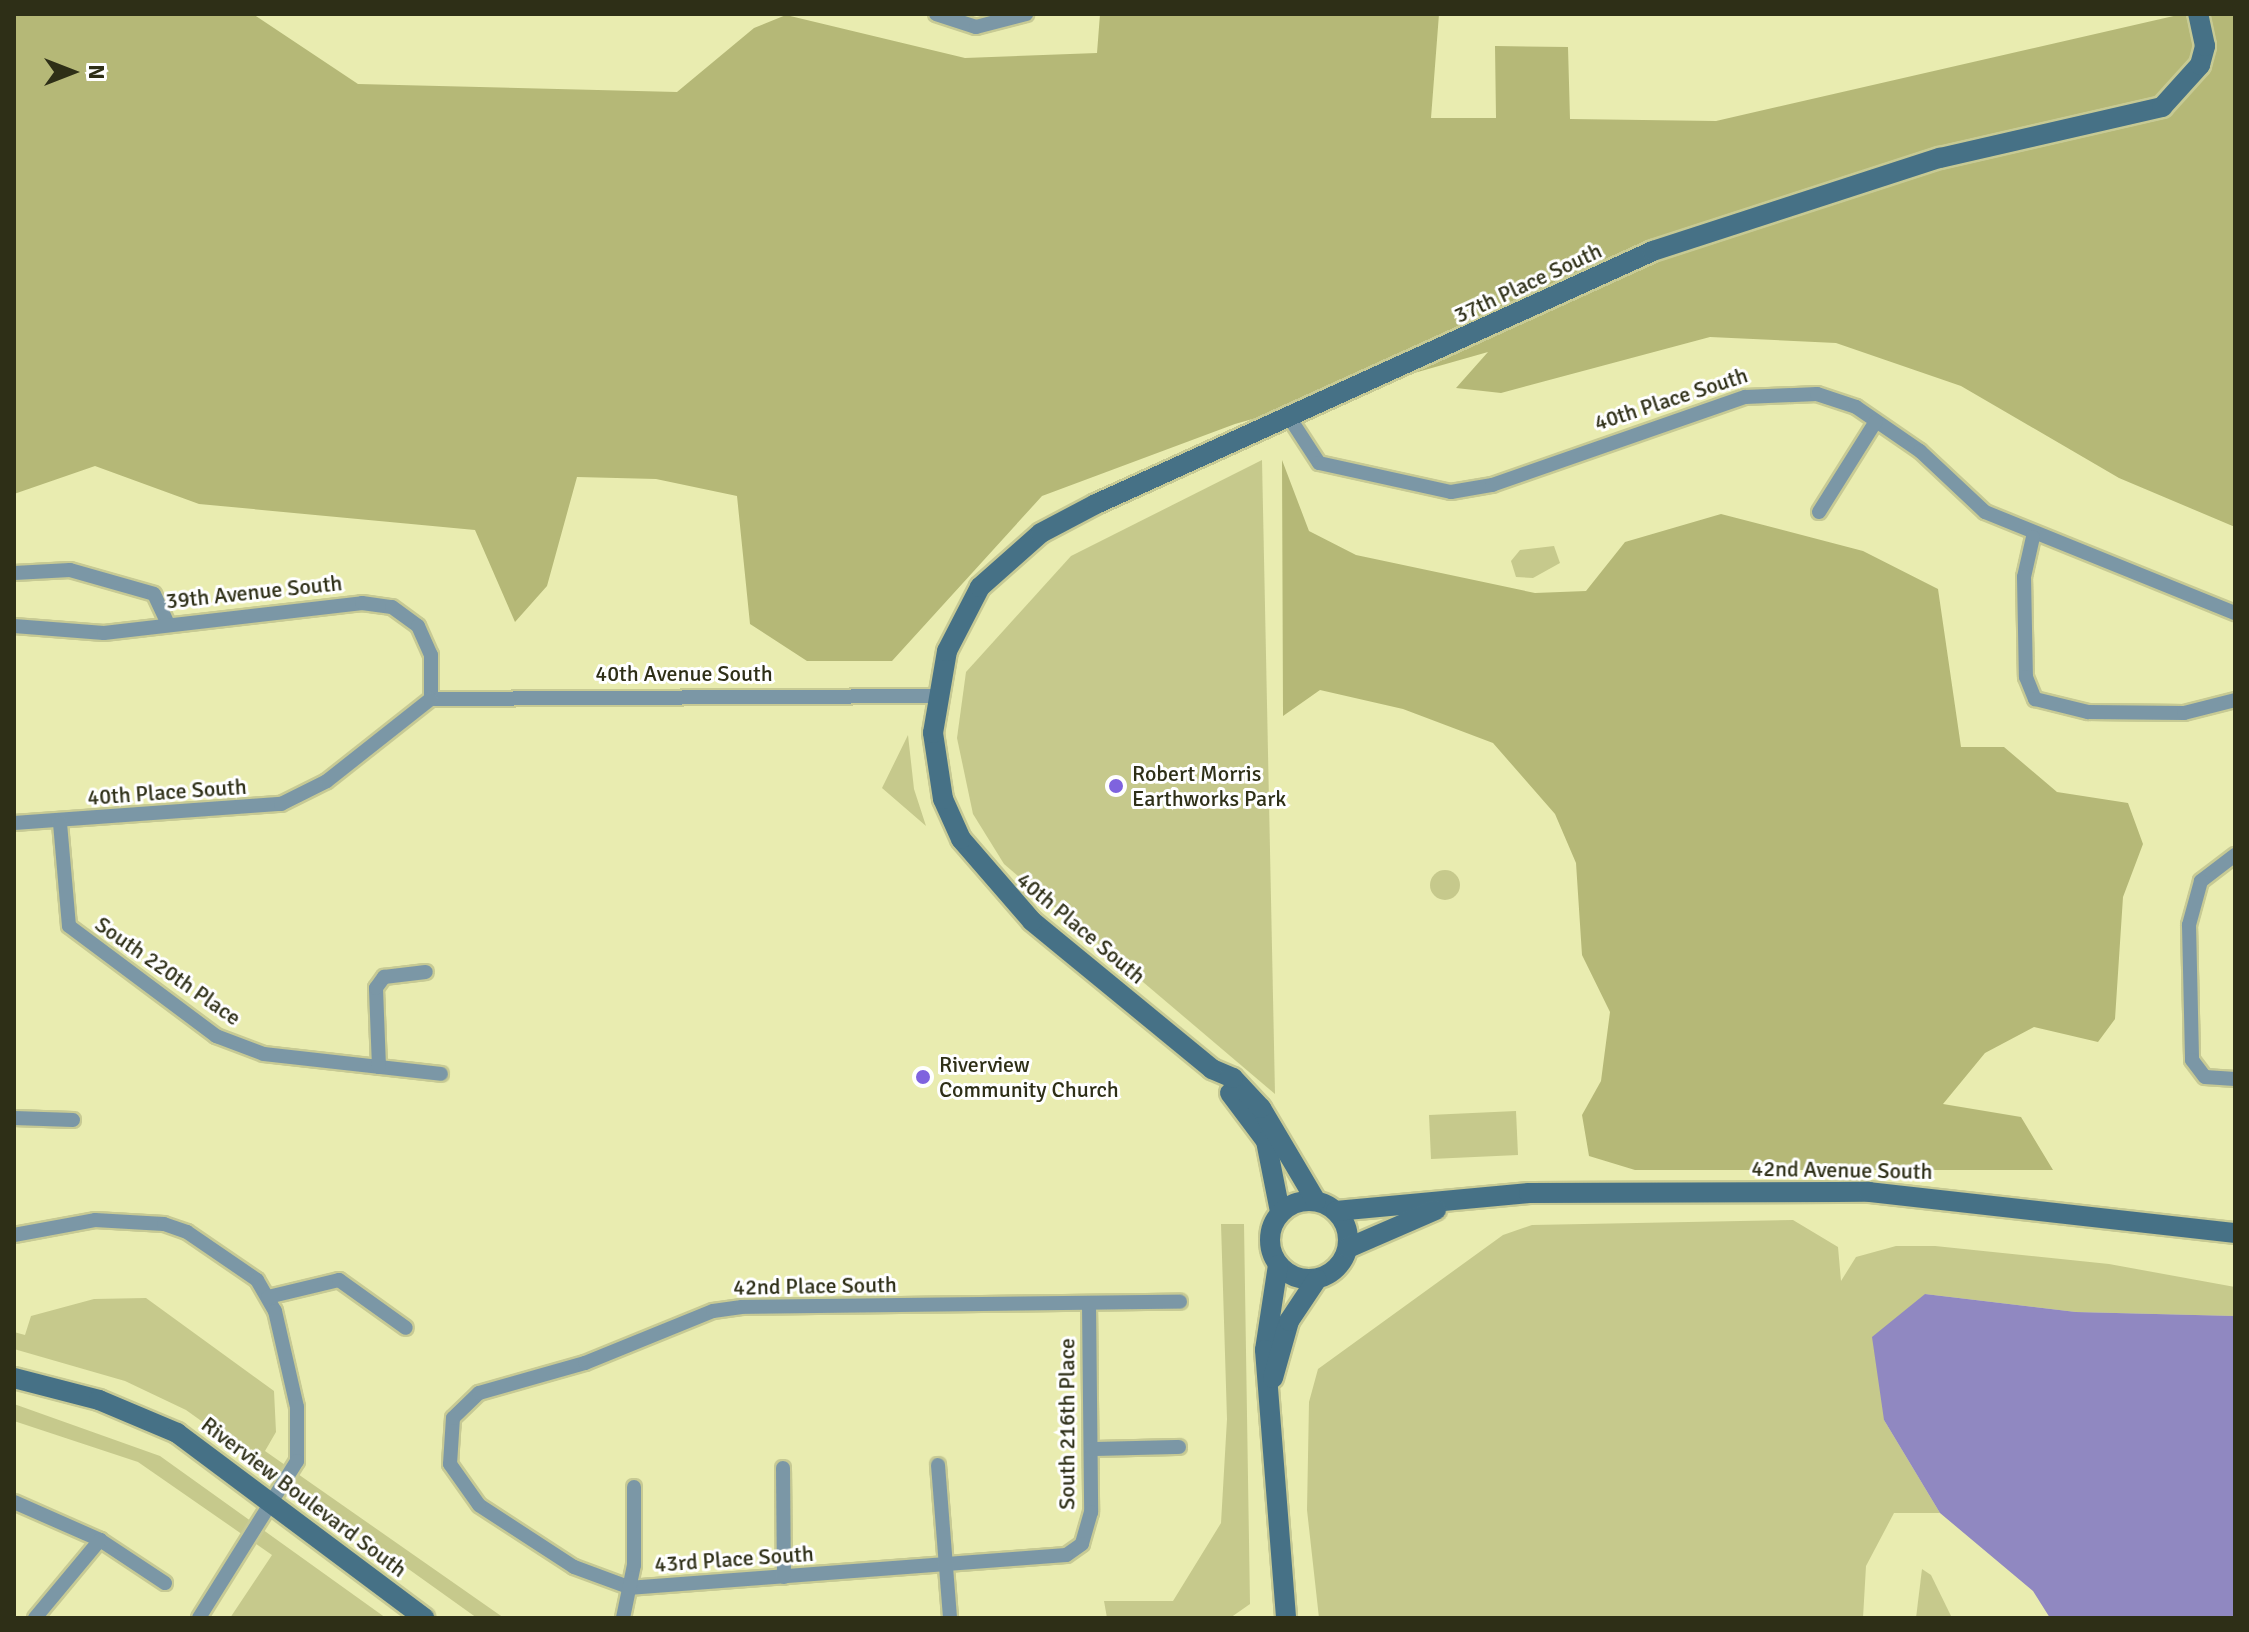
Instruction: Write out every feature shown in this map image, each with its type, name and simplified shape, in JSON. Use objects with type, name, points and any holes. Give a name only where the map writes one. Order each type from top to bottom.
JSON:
[{"type":"street","points":[[936,14],[976,27],[1026,14]]},
{"type":"street","name":"37th Place South","points":[[936,696],[961,618],[1007,558],[1096,504],[1709,229],[1940,158],[2162,107],[2200,65],[2201,24]]},
{"type":"street","name":"40th Place South","points":[[1289,417],[1319,463],[1451,492],[1492,485],[1771,392],[1836,399],[1876,421],[1985,512],[2033,537],[2235,613]]},
{"type":"street","points":[[1819,512],[1876,421]]},
{"type":"street","points":[[2033,537],[2024,577],[2026,677],[2035,699],[2063,710],[2104,713],[2184,713],[2235,700]]},
{"type":"street","points":[[14,573],[70,570],[154,594],[167,622]]},
{"type":"street","name":"39th Avenue South","points":[[14,626],[104,633],[167,622],[362,603],[392,607],[418,626],[431,655],[431,699]]},
{"type":"street","name":"40th Place South","points":[[936,696],[939,784],[980,867],[1032,921],[1221,1076],[1266,1141],[1280,1212]]},
{"type":"street","name":"40th Avenue South","points":[[431,699],[936,696]]},
{"type":"street","name":"40th Place South","points":[[14,823],[60,823],[281,804],[327,781],[431,699]]},
{"type":"street","name":"South 220th Place","points":[[60,823],[63,906],[78,935],[151,981],[226,1042],[441,1074]]},
{"type":"street","points":[[2235,855],[2201,881],[2189,925],[2192,1060],[2205,1077],[2235,1079]]},
{"type":"street","points":[[379,1067],[376,988],[384,977],[426,972]]},
{"type":"street","name":"40th Place South","points":[[1221,1076],[1233,1078],[1261,1108],[1316,1201]]},
{"type":"street","points":[[14,1118],[73,1120]]},
{"type":"street","name":"42nd Avenue South","points":[[1336,1211],[1447,1205],[1529,1193],[1869,1192],[2235,1233]]},
{"type":"street","points":[[1269,1402],[1289,1321],[1317,1279],[1340,1265],[1348,1248],[1336,1211],[1316,1201],[1280,1212],[1269,1235],[1278,1265],[1265,1341],[1269,1402],[1286,1618]]},
{"type":"street","name":"42nd Avenue South","points":[[1348,1248],[1447,1205]]},
{"type":"street","points":[[18,1234],[95,1220],[164,1224],[233,1263],[268,1297],[286,1346],[300,1445],[274,1502],[199,1618]]},
{"type":"street","points":[[1278,1265],[1296,1278],[1317,1279]]},
{"type":"street","points":[[268,1297],[339,1280],[406,1328]]},
{"type":"street","name":"42nd Place South","points":[[448,1442],[459,1407],[479,1393],[585,1363],[713,1311],[1180,1302]]},
{"type":"street","name":"South 216th Place","points":[[1082,1544],[1092,1449],[1089,1304]]},
{"type":"street","name":"Riverview Boulevard South","points":[[14,1378],[145,1417],[274,1502],[424,1618]]},
{"type":"street","name":"43rd Place South","points":[[448,1442],[455,1477],[479,1505],[574,1567],[631,1588],[1052,1557],[1082,1544]]},
{"type":"street","points":[[1092,1449],[1179,1447]]},
{"type":"street","points":[[938,1465],[950,1618]]},
{"type":"street","points":[[783,1468],[784,1577]]},
{"type":"street","points":[[623,1618],[631,1588],[634,1487]]},
{"type":"street","points":[[14,1502],[100,1540],[165,1583]]},
{"type":"street","points":[[35,1618],[100,1540]]},
{"type":"green space","points":[[14,14],[253,14],[358,84],[677,92],[754,28],[786,15],[965,58],[1097,53],[1100,14],[1439,14],[1431,118],[1496,118],[1495,46],[1568,47],[1570,119],[1716,121],[2178,15],[2235,14],[2235,527],[2119,478],[1961,386],[1836,343],[1710,337],[1501,393],[1456,388],[1488,352],[1235,424],[1042,496],[892,661],[807,661],[750,624],[737,496],[656,479],[577,477],[547,586],[515,622],[475,530],[199,504],[95,466],[14,494]]},
{"type":"green space","name":"Robert Morris Earthworks Park","points":[[1262,460],[1275,1094],[1004,864],[973,814],[957,738],[966,672],[1071,556]]},
{"type":"green space","points":[[1282,460],[1309,531],[1356,555],[1535,593],[1586,591],[1625,542],[1721,514],[1863,551],[1938,589],[1961,747],[2004,747],[2057,792],[2128,803],[2143,844],[2123,897],[2115,1019],[2098,1042],[2034,1027],[1985,1053],[1943,1104],[2021,1117],[2053,1170],[1635,1170],[1589,1156],[1582,1115],[1601,1081],[1610,1012],[1582,955],[1576,863],[1555,814],[1493,743],[1403,709],[1320,690],[1283,716]]},
{"type":"green space","points":[[1554,546],[1560,563],[1533,578],[1516,577],[1511,561],[1520,550]]},
{"type":"green space","points":[[908,735],[914,789],[926,826],[882,788]]},
{"type":"green space","points":[[1445,870],[1455,875],[1460,885],[1455,895],[1445,900],[1435,895],[1430,885],[1435,875]]},
{"type":"green space","points":[[1516,1111],[1518,1155],[1431,1159],[1429,1115]]},
{"type":"green space","points":[[1793,1220],[1838,1247],[1841,1281],[1856,1257],[1896,1246],[1935,1246],[2109,1264],[2235,1287],[2235,1316],[2076,1312],[1925,1294],[1884,1420],[1940,1513],[1894,1513],[1866,1566],[1863,1618],[1319,1618],[1307,1510],[1309,1402],[1318,1369],[1503,1235],[1532,1225]]},
{"type":"green space","points":[[1221,1224],[1244,1224],[1250,1604],[1230,1618],[1107,1618],[1104,1601],[1173,1601],[1221,1523],[1227,1419]]},
{"type":"green space","points":[[146,1298],[274,1391],[276,1432],[265,1451],[504,1618],[477,1618],[186,1410],[125,1381],[14,1349],[14,1332],[25,1335],[31,1316],[94,1299]]},
{"type":"green space","points":[[14,1404],[160,1456],[386,1618],[230,1618],[272,1555],[138,1462],[14,1421]]},
{"type":"green space","points":[[1922,1569],[1931,1575],[1952,1618],[1916,1618]]},
{"type":"shaded area","points":[[1925,1294],[2076,1312],[2235,1316],[2235,1618],[2050,1618],[2033,1591],[1940,1513],[1884,1420],[1872,1337]]},
{"type":"place","name":"Robert Morris Earthworks Park","points":[[1116,786]]},
{"type":"place","name":"Riverview Community Church","points":[[923,1077]]}]
